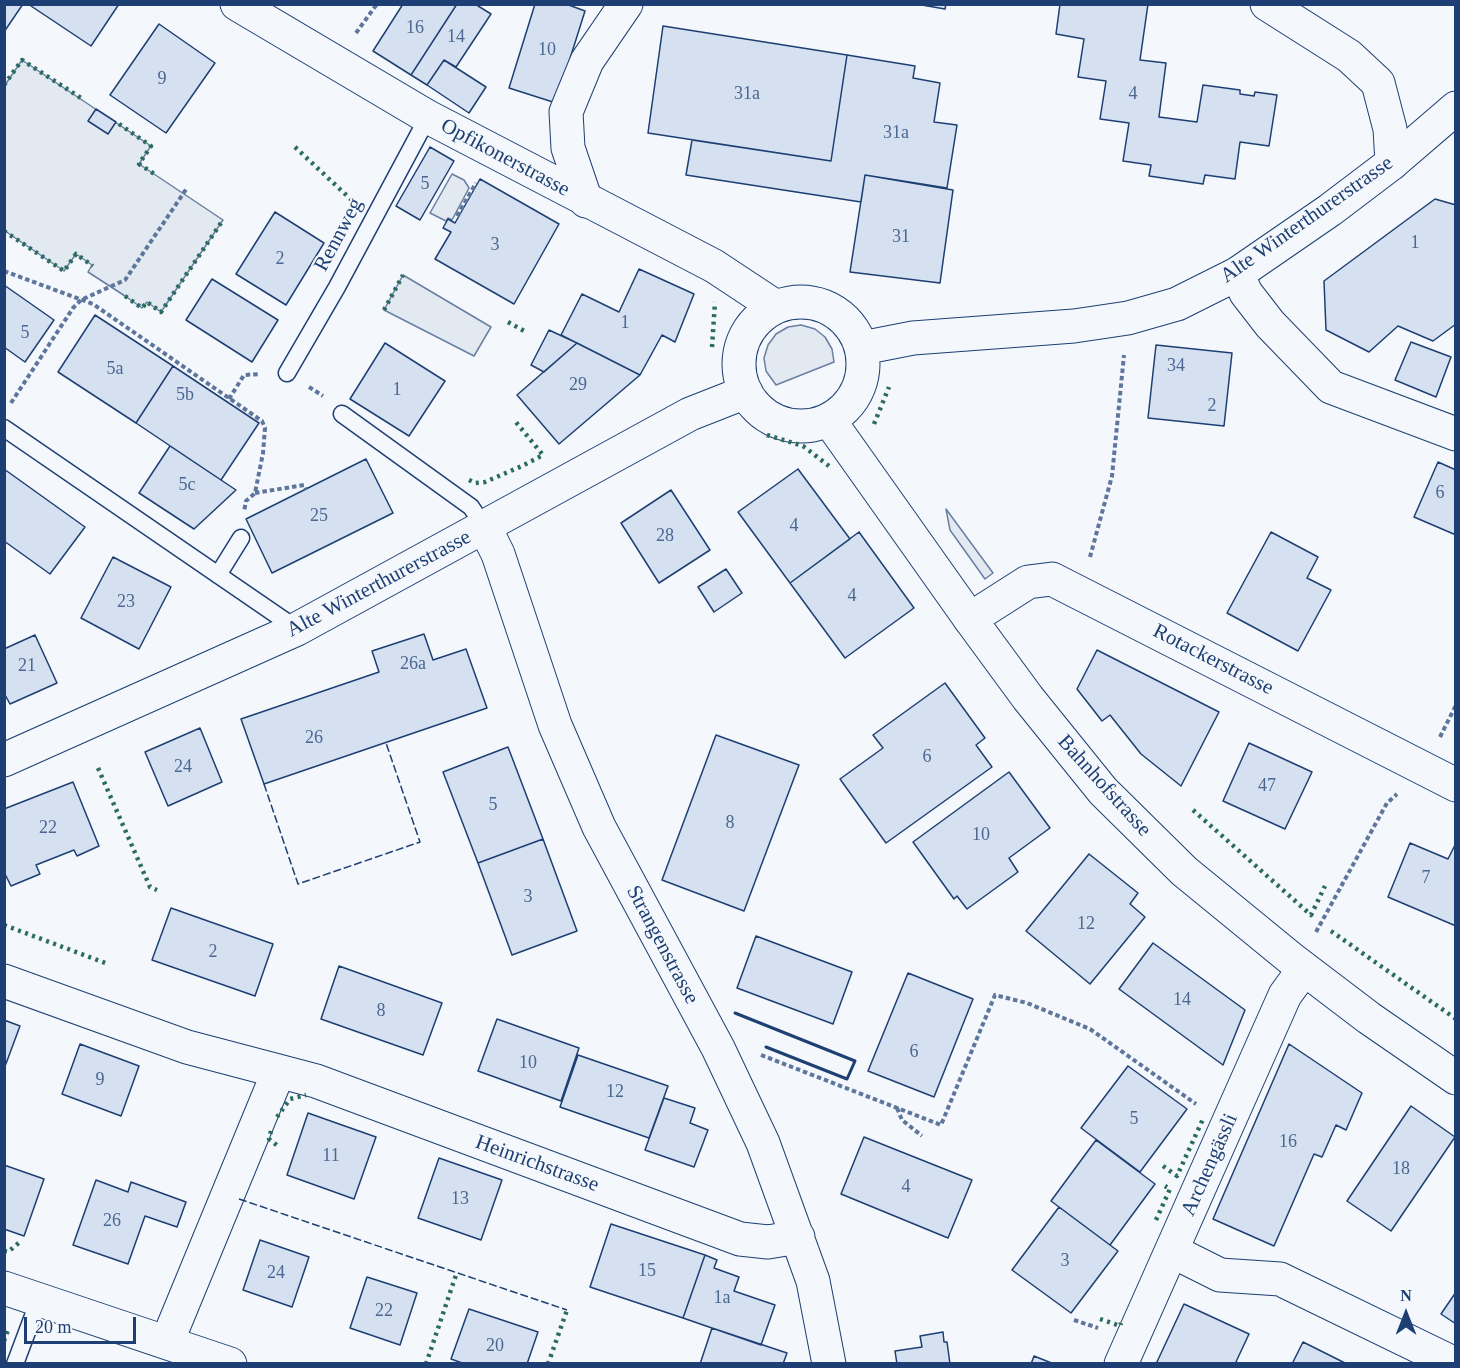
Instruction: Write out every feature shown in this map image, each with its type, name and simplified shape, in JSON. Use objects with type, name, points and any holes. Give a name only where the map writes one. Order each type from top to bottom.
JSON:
[{"type":"street","name":"Opfikonerstrasse","points":[[237,4],[428,117],[714,266],[776,307]]},
{"type":"street","points":[[586,201],[568,148],[566,112],[587,61],[626,4]]},
{"type":"street","points":[[1267,4],[1349,56],[1378,83],[1390,129],[1392,163]]},
{"type":"street","name":"Alte Winterthurerstrasse","points":[[862,348],[913,338],[1074,326],[1128,318],[1176,304],[1237,274],[1392,163],[1455,108]]},
{"type":"street","points":[[1237,274],[1246,292],[1270,324],[1331,387],[1455,434]]},
{"type":"street","points":[[793,303],[811,303],[829,308],[844,318],[855,332],[862,348],[864,370],[858,390],[846,407],[829,420],[811,426],[791,426],[773,419],[757,408],[746,392],[740,373],[740,353],[746,334],[759,318],[776,307],[793,303]]},
{"type":"street","name":"Alte Winterthurerstrasse","points":[[8,755],[297,629],[690,414],[746,392]]},
{"type":"street","name":"Bahnhofstrasse","points":[[829,420],[970,619],[1103,790],[1184,871],[1304,969],[1455,1078]]},
{"type":"street","name":"Strangenstrasse","points":[[485,528],[498,554],[555,725],[598,827],[718,1048],[763,1143],[813,1281],[829,1364]]},
{"type":"street","name":"Rotackerstrasse","points":[[970,619],[1028,582],[1053,579],[1455,785]]},
{"type":"street","name":"Archengässli","points":[[1121,1364],[1285,995],[1304,969]]},
{"type":"street","name":"Heinrichstrasse","points":[[4,981],[187,1047],[315,1081],[740,1239],[768,1242],[798,1237]]},
{"type":"street","points":[[167,1342],[278,1073]]},
{"type":"street","points":[[1172,1251],[1220,1275],[1280,1279],[1455,1364]]},
{"type":"street","points":[[4,1288],[230,1364]]},
{"type":"lane","name":"Rennweg","points":[[286,373],[337,287],[428,117]]},
{"type":"lane","points":[[342,414],[471,507],[485,528]]},
{"type":"lane","points":[[4,428],[297,629]]},
{"type":"lane","points":[[218,575],[241,538]]},
{"type":"lane","points":[[15,1364],[39,1300]]},
{"type":"path","points":[[352,38],[376,4]]},
{"type":"path","points":[[457,216],[476,181]]},
{"type":"path","points":[[12,400],[81,300],[125,280],[187,188]]},
{"type":"path","points":[[4,271],[93,304],[262,421],[265,428],[255,494]]},
{"type":"path","points":[[1086,566],[1112,476],[1125,347]]},
{"type":"path","points":[[229,399],[244,375],[286,373],[336,404],[342,414]]},
{"type":"path","points":[[246,501],[255,494],[304,485],[306,489]]},
{"type":"path","points":[[1314,936],[1387,803],[1425,769]]},
{"type":"path","points":[[750,1050],[941,1125],[995,995],[1027,1003],[1090,1029],[1227,1126]]},
{"type":"path","points":[[897,1108],[902,1120],[922,1136]]},
{"type":"path","points":[[1074,1320],[1088,1325]]},
{"type":"shaded area","points":[[22,60],[151,146],[139,164],[223,220],[161,312],[147,302],[142,308],[88,272],[92,265],[76,254],[64,271],[5,231],[5,85]]},
{"type":"shaded area","points":[[452,174],[464,180],[469,188],[452,220],[448,218],[446,221],[430,213]]},
{"type":"shaded area","points":[[403,275],[491,327],[474,356],[384,310]]},
{"type":"shaded area","points":[[801,325],[815,329],[825,337],[832,349],[834,362],[776,385],[766,371],[764,358],[768,345],[776,334],[788,327]]},
{"type":"shaded area","points":[[946,509],[993,573],[985,579],[950,530]]},
{"type":"building","points":[[4,4],[23,4],[4,32]]},
{"type":"building","points":[[28,4],[119,4],[91,46]]},
{"type":"building","points":[[403,4],[457,4],[411,75],[373,51]]},
{"type":"building","points":[[457,4],[475,4],[491,14],[456,67],[444,60],[427,85],[411,75]]},
{"type":"building","points":[[535,4],[566,4],[585,11],[556,103],[509,88]]},
{"type":"building","points":[[916,4],[946,4],[945,9]]},
{"type":"building","points":[[1060,4],[1148,4],[1140,60],[1166,63],[1159,117],[1197,122],[1203,85],[1240,90],[1240,94],[1254,96],[1255,92],[1277,95],[1269,146],[1240,142],[1235,179],[1205,175],[1203,184],[1149,176],[1151,165],[1123,161],[1129,123],[1100,119],[1106,81],[1078,77],[1084,39],[1056,34]]},
{"type":"building","points":[[159,24],[215,63],[166,133],[110,95]]},
{"type":"building","points":[[663,26],[847,55],[831,161],[648,133]]},
{"type":"building","points":[[847,55],[915,66],[913,78],[940,83],[934,122],[957,125],[947,188],[865,175],[861,202],[686,175],[692,140],[831,161]]},
{"type":"building","points":[[444,60],[486,87],[469,113],[427,85]]},
{"type":"building","points":[[96,109],[116,122],[108,134],[88,121]]},
{"type":"building","points":[[430,147],[454,161],[420,220],[396,206]]},
{"type":"building","points":[[865,175],[953,190],[940,283],[850,272]]},
{"type":"building","points":[[480,179],[559,224],[514,304],[435,259],[451,232],[443,228],[448,219],[455,223]]},
{"type":"building","points":[[1435,199],[1456,205],[1456,324],[1433,341],[1398,326],[1369,352],[1326,330],[1324,281]]},
{"type":"building","points":[[275,212],[324,243],[286,305],[236,274]]},
{"type":"building","points":[[639,269],[694,294],[675,342],[662,335],[640,375],[561,335],[582,294],[619,312]]},
{"type":"building","points":[[212,279],[278,320],[252,362],[186,320]]},
{"type":"building","points":[[4,285],[54,320],[25,362],[4,347]]},
{"type":"building","points":[[95,315],[173,366],[136,423],[58,372]]},
{"type":"building","points":[[549,330],[577,343],[544,372],[531,365]]},
{"type":"building","points":[[1411,342],[1451,357],[1436,397],[1395,380]]},
{"type":"building","points":[[385,343],[445,381],[409,436],[350,399]]},
{"type":"building","points":[[577,343],[640,375],[559,444],[517,395]]},
{"type":"building","points":[[1156,345],[1232,353],[1224,426],[1148,418]]},
{"type":"building","points":[[173,366],[259,423],[221,480],[136,423]]},
{"type":"building","points":[[170,446],[236,490],[194,529],[139,493]]},
{"type":"building","points":[[366,459],[393,513],[272,573],[246,519]]},
{"type":"building","points":[[1438,462],[1456,470],[1456,535],[1414,517]]},
{"type":"building","points":[[4,469],[85,527],[50,574],[4,541]]},
{"type":"building","points":[[798,469],[850,539],[790,583],[738,512]]},
{"type":"building","points":[[671,490],[710,550],[659,583],[621,523]]},
{"type":"building","points":[[859,532],[914,608],[845,658],[790,583]]},
{"type":"building","points":[[1271,532],[1318,557],[1307,578],[1331,590],[1298,651],[1227,613]]},
{"type":"building","points":[[113,557],[171,587],[139,649],[81,618]]},
{"type":"building","points":[[726,569],[742,593],[714,612],[698,587]]},
{"type":"building","points":[[424,634],[433,660],[466,649],[487,708],[264,784],[241,719],[379,672],[372,651]]},
{"type":"building","points":[[35,635],[57,683],[10,704],[4,693],[4,649]]},
{"type":"building","points":[[1097,650],[1219,712],[1181,786],[1141,754],[1110,715],[1102,721],[1077,689]]},
{"type":"building","points":[[945,683],[985,738],[976,745],[992,767],[886,843],[840,779],[883,748],[873,735]]},
{"type":"building","points":[[200,728],[222,782],[168,806],[145,752]]},
{"type":"building","points":[[716,735],[799,765],[744,911],[662,880]]},
{"type":"building","points":[[1249,743],[1312,772],[1285,829],[1223,801]]},
{"type":"building","points":[[508,747],[543,839],[478,863],[443,772]]},
{"type":"building","points":[[1009,772],[1050,828],[1009,858],[1018,872],[967,909],[957,896],[954,899],[913,842]]},
{"type":"building","points":[[73,782],[99,846],[77,856],[74,850],[36,865],[40,874],[11,886],[4,872],[4,809]]},
{"type":"building","points":[[543,839],[577,931],[512,955],[478,863]]},
{"type":"building","points":[[1410,843],[1448,859],[1456,843],[1456,926],[1388,897]]},
{"type":"building","points":[[1089,854],[1138,893],[1130,904],[1145,917],[1090,984],[1026,931]]},
{"type":"building","points":[[171,908],[273,944],[255,996],[152,960]]},
{"type":"building","points":[[756,936],[852,972],[833,1024],[737,988]]},
{"type":"building","points":[[1153,943],[1245,1010],[1223,1065],[1119,989]]},
{"type":"building","points":[[339,966],[442,1003],[423,1055],[321,1019]]},
{"type":"building","points":[[908,973],[973,999],[934,1097],[868,1071]]},
{"type":"building","points":[[497,1019],[579,1048],[561,1101],[478,1071]]},
{"type":"building","points":[[4,1020],[20,1026],[4,1069]]},
{"type":"building","points":[[80,1044],[139,1066],[121,1116],[62,1094]]},
{"type":"building","points":[[1289,1044],[1362,1093],[1346,1130],[1336,1125],[1322,1157],[1314,1154],[1274,1246],[1213,1219]]},
{"type":"building","points":[[578,1055],[668,1086],[649,1138],[560,1107]]},
{"type":"building","points":[[1128,1066],[1187,1109],[1140,1172],[1081,1128]]},
{"type":"building","points":[[664,1098],[695,1108],[690,1123],[708,1130],[694,1167],[645,1150]]},
{"type":"building","points":[[1411,1106],[1455,1137],[1391,1231],[1347,1201]]},
{"type":"building","points":[[308,1113],[376,1137],[354,1199],[287,1175]]},
{"type":"building","points":[[864,1137],[972,1180],[948,1238],[841,1194]]},
{"type":"building","points":[[1096,1140],[1155,1184],[1110,1245],[1051,1201]]},
{"type":"building","points":[[439,1158],[502,1180],[481,1240],[418,1218]]},
{"type":"building","points":[[4,1165],[44,1179],[24,1236],[4,1229]]},
{"type":"building","points":[[96,1180],[128,1192],[131,1182],[186,1202],[177,1227],[145,1216],[128,1264],[73,1245]]},
{"type":"building","points":[[1059,1207],[1118,1251],[1071,1313],[1012,1270]]},
{"type":"building","points":[[611,1224],[705,1255],[683,1318],[590,1287]]},
{"type":"building","points":[[260,1240],[309,1257],[292,1307],[243,1290]]},
{"type":"building","points":[[705,1255],[717,1260],[714,1268],[739,1277],[734,1291],[775,1305],[761,1345],[683,1318]]},
{"type":"building","points":[[367,1277],[417,1293],[400,1345],[350,1328]]},
{"type":"building","points":[[1456,1292],[1456,1324],[1441,1314]]},
{"type":"building","points":[[1184,1304],[1249,1334],[1235,1364],[1156,1364]]},
{"type":"building","points":[[469,1309],[538,1332],[527,1364],[465,1364],[451,1359]]},
{"type":"building","points":[[712,1328],[787,1353],[783,1364],[700,1364]]},
{"type":"building","points":[[943,1332],[950,1364],[897,1364],[895,1351],[922,1347],[920,1336]]},
{"type":"building","points":[[1303,1342],[1347,1364],[1292,1364]]},
{"type":"building","points":[[1034,1356],[1054,1364],[1031,1364]]},
{"type":"hedge","points":[[4,85],[22,60],[81,98]]},
{"type":"hedge","points":[[119,124],[151,146],[139,164],[156,175]]},
{"type":"hedge","points":[[295,147],[359,207]]},
{"type":"hedge","points":[[125,296],[142,308],[147,302],[161,312],[223,220]]},
{"type":"hedge","points":[[4,231],[64,271],[76,254],[93,266]]},
{"type":"hedge","points":[[384,310],[403,275]]},
{"type":"hedge","points":[[712,347],[715,302]]},
{"type":"hedge","points":[[508,322],[526,332]]},
{"type":"hedge","points":[[874,424],[889,387]]},
{"type":"hedge","points":[[469,480],[475,483],[485,482],[543,455],[515,421]]},
{"type":"hedge","points":[[767,435],[803,446],[829,466]]},
{"type":"hedge","points":[[98,768],[150,887],[157,890]]},
{"type":"hedge","points":[[1193,810],[1311,915],[1325,886]]},
{"type":"hedge","points":[[4,925],[108,964]]},
{"type":"hedge","points":[[1331,931],[1456,1019]]},
{"type":"hedge","points":[[277,1117],[290,1099],[306,1095]]},
{"type":"hedge","points":[[1163,1166],[1177,1176],[1203,1119]]},
{"type":"hedge","points":[[271,1131],[269,1139],[279,1147]]},
{"type":"hedge","points":[[1156,1220],[1170,1189],[1165,1186]]},
{"type":"hedge","points":[[4,1251],[8,1252],[21,1241]]},
{"type":"hedge","points":[[426,1364],[457,1272]]},
{"type":"hedge","points":[[548,1364],[567,1310]]},
{"type":"hedge","points":[[1100,1319],[1120,1326],[1121,1323]]},
{"type":"hedge","points":[[4,1341],[8,1330]]},
{"type":"fence","points":[[264,784],[298,884],[420,842],[386,743]]},
{"type":"fence","points":[[239,1199],[567,1310]]},
{"type":"wall","points":[[735,1013],[855,1061],[847,1079],[766,1047]]}]
